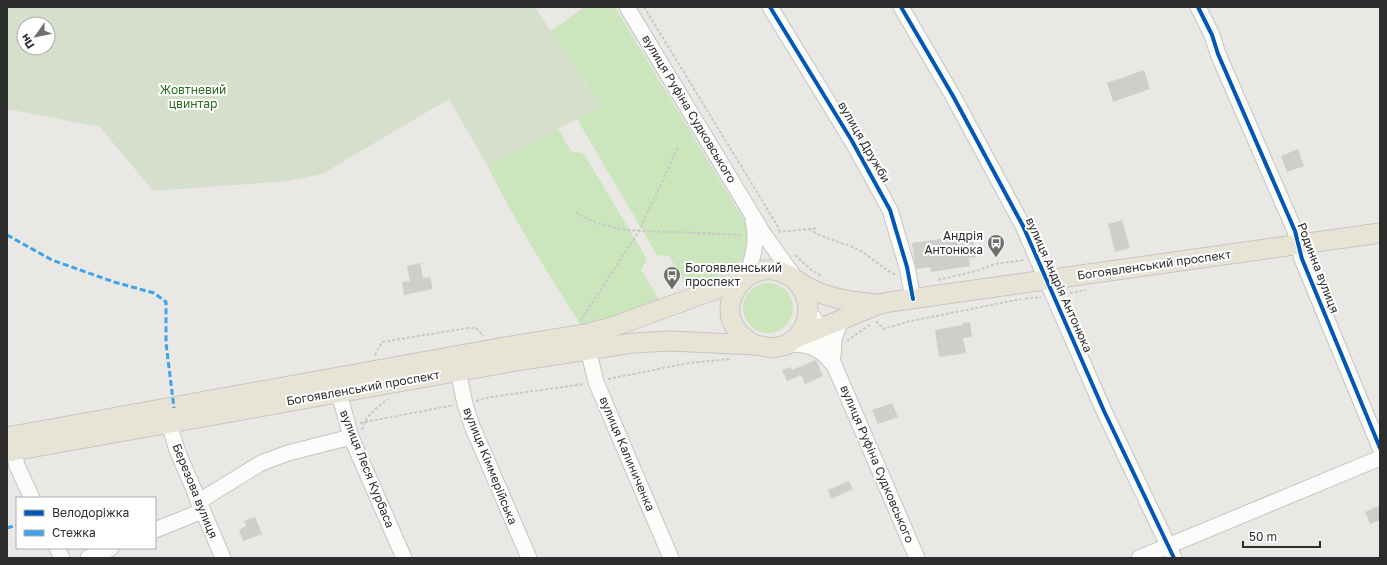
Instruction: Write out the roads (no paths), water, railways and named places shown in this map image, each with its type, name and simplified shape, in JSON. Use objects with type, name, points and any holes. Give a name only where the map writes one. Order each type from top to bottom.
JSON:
[{"type":"main road","name":"Богоявленський проспект","points":[[9,447],[169,423],[337,385],[458,371],[633,343],[670,341],[755,345],[767,348],[791,341],[880,304],[912,293],[1047,281],[1380,233]]},
{"type":"main road","name":"Богоявленський проспект","points":[[9,447],[337,385],[590,333],[615,326],[761,271],[773,270],[784,272],[796,281],[836,298],[880,304]]},
{"type":"main road","points":[[745,278],[732,297],[732,319],[738,332],[755,345]]},
{"type":"main road","name":"вулиця Руфіна Судковського","points":[[796,281],[804,292],[808,305]]},
{"type":"main road","points":[[791,341],[803,330],[807,320],[808,305]]},
{"type":"street","name":"вулиця Руфіна Судковського","points":[[627,7],[750,210],[760,234],[796,281]]},
{"type":"street","name":"вулиця Дружби","points":[[770,7],[852,141],[890,210],[907,267],[912,293]]},
{"type":"street","name":"вулиця Андрія Антонюка","points":[[901,7],[954,96],[1023,226],[1171,552]]},
{"type":"street","name":"Родинна вулиця","points":[[1198,7],[1212,35],[1224,68],[1295,231],[1302,258],[1380,448]]},
{"type":"street","name":"вулиця Руфіна Судковського","points":[[745,278],[754,257],[760,234]]},
{"type":"street","name":"вулиця Руфіна Судковського","points":[[808,305],[918,558]]},
{"type":"street","name":"вулиця Руфіна Судковського","points":[[836,370],[833,349],[837,329],[842,320]]},
{"type":"street","name":"вулиця Руфіна Судковського","points":[[791,341],[816,349],[828,358],[836,370]]},
{"type":"street","name":"вулиця Калиниченка","points":[[588,349],[596,382],[671,558]]},
{"type":"street","name":"вулиця Кіммерійська","points":[[458,371],[465,404],[472,426],[529,558]]},
{"type":"street","name":"вулиця Леся Курбаса","points":[[337,385],[404,558]]},
{"type":"street","name":"Березова вулиця","points":[[169,423],[177,450],[222,558]]},
{"type":"street","points":[[156,529],[200,507],[261,463],[354,432]]},
{"type":"street","points":[[9,447],[32,497]]},
{"type":"street","points":[[1139,558],[1171,552],[1380,458]]},
{"type":"street","points":[[58,549],[62,558]]},
{"type":"street","points":[[88,558],[109,549]]},
{"type":"place","name":"Андрія Антонюка","points":[[996,258]]},
{"type":"place","name":"Богоявленський проспект","points":[[672,290]]},
{"type":"park label","name":"Жовтневий цвинтар","points":[[193,97]]}]
